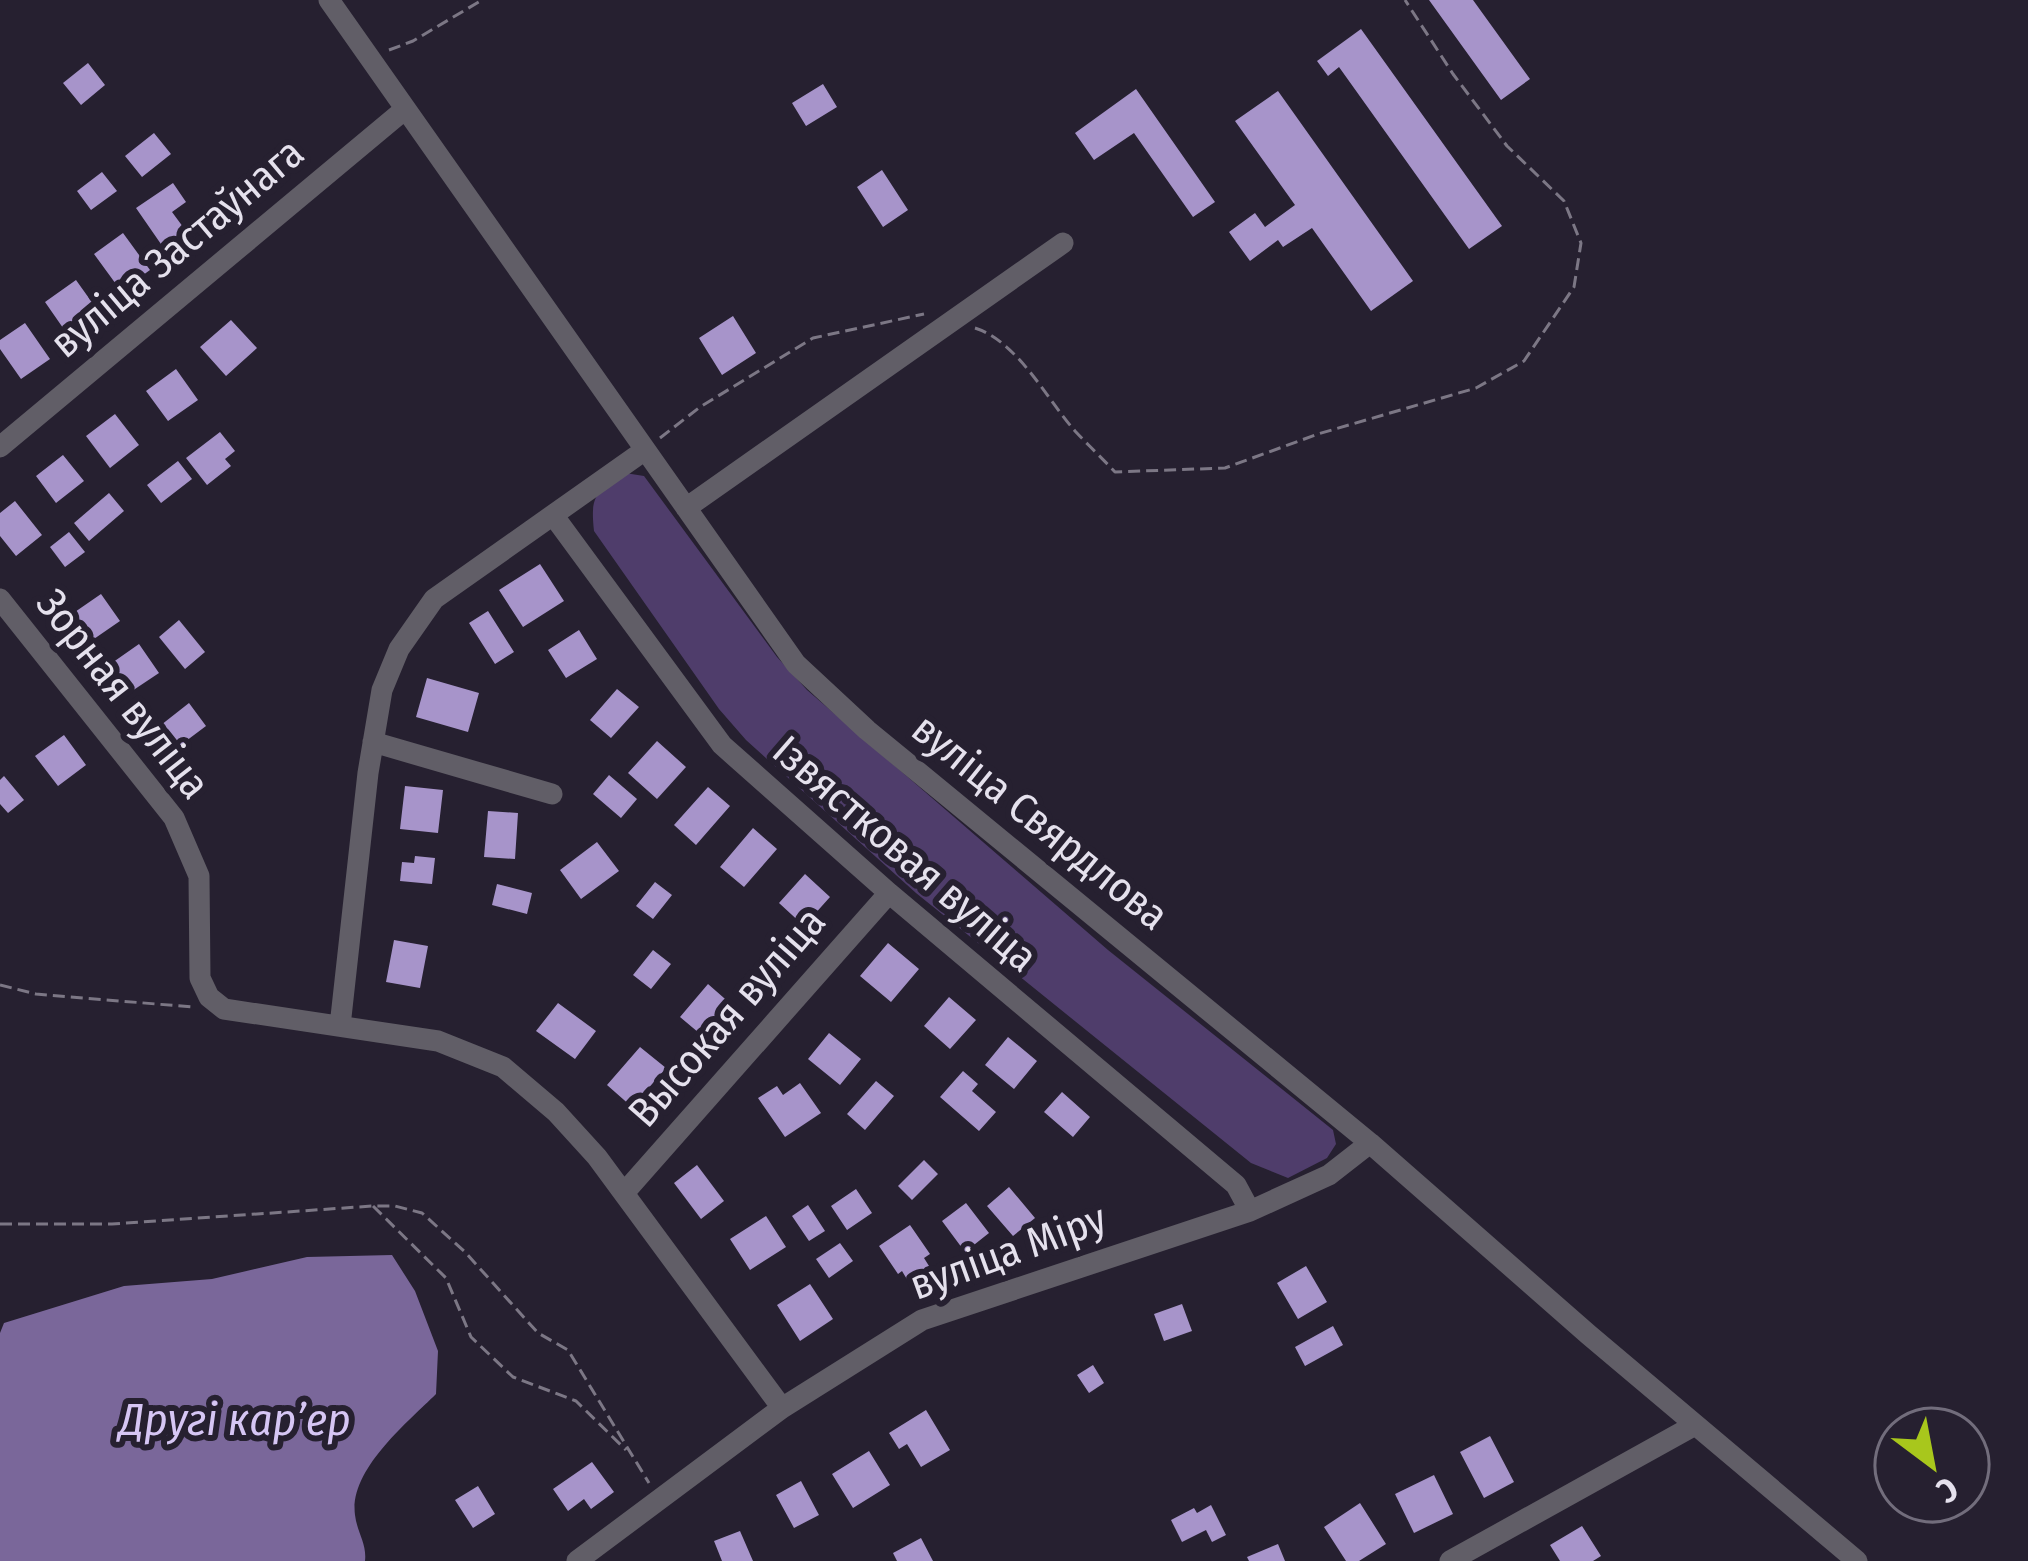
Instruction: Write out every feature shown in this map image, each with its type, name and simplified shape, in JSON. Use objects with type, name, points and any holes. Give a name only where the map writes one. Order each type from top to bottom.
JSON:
[{"type":"street","name":"вуліца Свярдлова","points":[[329,0],[796,664],[867,730],[1370,1143],[1857,1561]]},
{"type":"street","name":"вуліца Застаўнага","points":[[0,447],[404,110]]},
{"type":"street","points":[[686,508],[1063,243]]},
{"type":"street","points":[[340,1026],[373,742],[382,690],[399,649],[434,599],[645,450]]},
{"type":"street","name":"Ізвястковая вуліца","points":[[553,514],[722,746],[1236,1185],[1250,1210]]},
{"type":"street","name":"Зорная вуліца","points":[[0,599],[174,818],[199,876],[200,978],[209,997],[224,1010]]},
{"type":"street","points":[[373,742],[552,794]]},
{"type":"street","name":"Высокая вуліца","points":[[624,1193],[889,893]]},
{"type":"street","points":[[224,1010],[438,1041],[503,1067],[556,1112],[624,1193],[782,1408]]},
{"type":"street","name":"вуліца Міру","points":[[577,1561],[782,1408],[922,1320],[1250,1210],[1329,1175],[1370,1143]]},
{"type":"street","points":[[1450,1561],[1695,1425]]},
{"type":"path","points":[[368,57],[413,41],[482,0]]},
{"type":"path","points":[[958,318],[988,332],[1022,364],[1073,429],[1115,472],[1225,468],[1318,434],[1476,388],[1524,361],[1574,287],[1581,243],[1564,201],[1507,146],[1405,0]]},
{"type":"path","points":[[645,450],[700,407],[813,338],[926,314]]},
{"type":"path","points":[[0,985],[36,994],[224,1010]]},
{"type":"path","points":[[373,1206],[446,1278],[471,1336],[513,1377],[576,1401],[632,1455]]},
{"type":"path","points":[[0,1224],[112,1225],[373,1206],[422,1213],[466,1252],[538,1333],[568,1350],[659,1500]]},
{"type":"shaded area","points":[[625,473],[644,476],[777,657],[807,690],[1108,950],[1333,1130],[1336,1144],[1327,1158],[1288,1178],[1251,1163],[916,893],[746,740],[719,709],[594,531],[597,496]]},
{"type":"water","name":"Другі карʼер","points":[[392,1255],[415,1291],[438,1351],[436,1394],[382,1448],[361,1481],[355,1515],[365,1561],[0,1561],[0,1333],[4,1323],[124,1286],[212,1279],[307,1257]]},
{"type":"building","points":[[1429,0],[1473,0],[1530,79],[1501,100]]},
{"type":"building","points":[[1361,29],[1502,226],[1469,249],[1339,67],[1328,76],[1317,61]]},
{"type":"building","points":[[88,63],[105,85],[81,105],[63,83]]},
{"type":"building","points":[[823,84],[837,107],[806,126],[792,103]]},
{"type":"building","points":[[1136,89],[1215,202],[1193,217],[1134,133],[1094,160],[1075,133]]},
{"type":"building","points":[[1278,91],[1413,281],[1371,311],[1312,228],[1283,247],[1278,240],[1250,261],[1229,232],[1255,213],[1265,227],[1295,205],[1235,121]]},
{"type":"building","points":[[154,133],[171,154],[142,177],[125,156]]},
{"type":"building","points":[[882,170],[908,210],[883,227],[857,187]]},
{"type":"building","points":[[102,172],[117,191],[91,210],[77,191]]},
{"type":"building","points":[[173,183],[186,202],[172,212],[186,231],[163,247],[136,208]]},
{"type":"building","points":[[123,233],[150,270],[121,291],[94,254]]},
{"type":"building","points":[[76,280],[101,315],[70,338],[45,302]]},
{"type":"building","points":[[733,316],[756,353],[722,375],[699,338]]},
{"type":"building","points":[[231,320],[257,348],[226,376],[200,347]]},
{"type":"building","points":[[25,323],[50,359],[21,379],[0,349],[0,340]]},
{"type":"building","points":[[176,369],[198,400],[168,421],[146,391]]},
{"type":"building","points":[[115,414],[139,445],[110,468],[86,436]]},
{"type":"building","points":[[220,432],[235,451],[225,459],[231,466],[207,485],[186,458]]},
{"type":"building","points":[[63,455],[84,481],[56,503],[36,476]]},
{"type":"building","points":[[178,461],[192,479],[161,503],[147,485]]},
{"type":"building","points":[[109,493],[124,511],[89,541],[74,523]]},
{"type":"building","points":[[15,501],[42,535],[16,556],[0,536],[0,513]]},
{"type":"building","points":[[69,532],[85,552],[65,567],[50,547]]},
{"type":"building","points":[[540,564],[564,601],[523,627],[499,590]]},
{"type":"building","points":[[101,594],[120,621],[91,641],[72,614]]},
{"type":"building","points":[[488,611],[514,652],[495,664],[469,623]]},
{"type":"building","points":[[179,620],[205,652],[185,669],[159,637]]},
{"type":"building","points":[[579,630],[597,659],[566,678],[548,650]]},
{"type":"building","points":[[139,644],[159,673],[129,693],[109,665]]},
{"type":"building","points":[[427,678],[479,693],[468,732],[416,717]]},
{"type":"building","points":[[617,689],[639,707],[611,738],[590,720]]},
{"type":"building","points":[[189,703],[206,726],[178,747],[161,725]]},
{"type":"building","points":[[64,735],[86,765],[58,786],[35,756]]},
{"type":"building","points":[[657,741],[686,767],[657,799],[628,773]]},
{"type":"building","points":[[609,775],[637,799],[621,818],[593,794]]},
{"type":"building","points":[[4,776],[24,800],[8,813],[0,804]]},
{"type":"building","points":[[405,786],[443,790],[438,833],[400,829]]},
{"type":"building","points":[[708,787],[730,806],[696,845],[674,825]]},
{"type":"building","points":[[488,811],[518,813],[515,859],[484,857]]},
{"type":"building","points":[[753,828],[777,849],[744,887],[720,867]]},
{"type":"building","points":[[597,842],[619,871],[581,899],[560,870]]},
{"type":"building","points":[[415,856],[435,858],[432,884],[400,881],[402,862],[414,863]]},
{"type":"building","points":[[805,874],[830,897],[804,926],[779,903]]},
{"type":"building","points":[[655,882],[672,895],[653,919],[636,906]]},
{"type":"building","points":[[497,884],[532,893],[527,914],[492,905]]},
{"type":"building","points":[[394,940],[428,946],[420,988],[386,982]]},
{"type":"building","points":[[888,943],[919,969],[891,1002],[860,976]]},
{"type":"building","points":[[653,950],[671,964],[651,989],[633,975]]},
{"type":"building","points":[[708,984],[732,1005],[705,1038],[680,1017]]},
{"type":"building","points":[[949,997],[976,1020],[950,1049],[924,1026]]},
{"type":"building","points":[[558,1003],[596,1031],[575,1059],[536,1031]]},
{"type":"building","points":[[829,1033],[861,1059],[840,1085],[808,1059]]},
{"type":"building","points":[[1008,1037],[1037,1061],[1014,1089],[985,1065]]},
{"type":"building","points":[[640,1047],[666,1068],[632,1107],[607,1085]]},
{"type":"building","points":[[963,1071],[978,1084],[972,1091],[996,1112],[979,1131],[940,1097]]},
{"type":"building","points":[[876,1081],[894,1096],[865,1130],[847,1114]]},
{"type":"building","points":[[800,1083],[821,1113],[785,1137],[758,1098],[777,1086],[783,1095]]},
{"type":"building","points":[[1062,1092],[1090,1117],[1073,1137],[1044,1112]]},
{"type":"building","points":[[924,1160],[938,1174],[912,1200],[898,1186]]},
{"type":"building","points":[[697,1165],[724,1201],[701,1219],[674,1183]]},
{"type":"building","points":[[1009,1187],[1035,1218],[1013,1236],[987,1206]]},
{"type":"building","points":[[856,1189],[872,1213],[847,1230],[831,1206]]},
{"type":"building","points":[[966,1203],[989,1233],[965,1252],[942,1221]]},
{"type":"building","points":[[808,1205],[825,1231],[809,1241],[792,1216]]},
{"type":"building","points":[[766,1216],[786,1247],[750,1270],[730,1239]]},
{"type":"building","points":[[910,1225],[930,1254],[924,1258],[929,1266],[908,1281],[879,1246]]},
{"type":"building","points":[[840,1243],[853,1261],[829,1278],[816,1259]]},
{"type":"building","points":[[1306,1266],[1327,1302],[1298,1319],[1277,1283]]},
{"type":"building","points":[[810,1284],[833,1319],[800,1341],[777,1305]]},
{"type":"building","points":[[1182,1304],[1192,1331],[1164,1341],[1154,1314]]},
{"type":"building","points":[[1333,1326],[1343,1345],[1305,1366],[1295,1347]]},
{"type":"building","points":[[1093,1365],[1104,1383],[1089,1393],[1077,1375]]},
{"type":"building","points":[[926,1410],[950,1450],[921,1467],[907,1444],[899,1449],[889,1433]]},
{"type":"building","points":[[1490,1436],[1514,1482],[1484,1498],[1460,1452]]},
{"type":"building","points":[[869,1451],[890,1485],[853,1508],[832,1474]]},
{"type":"building","points":[[592,1462],[614,1492],[591,1509],[584,1499],[568,1511],[553,1489]]},
{"type":"building","points":[[1434,1475],[1453,1514],[1414,1533],[1395,1494]]},
{"type":"building","points":[[801,1481],[819,1515],[794,1528],[776,1495]]},
{"type":"building","points":[[478,1486],[495,1514],[473,1528],[455,1500]]},
{"type":"building","points":[[1360,1503],[1386,1544],[1359,1561],[1346,1561],[1324,1527]]},
{"type":"building","points":[[1211,1505],[1226,1535],[1212,1542],[1206,1530],[1182,1542],[1171,1520]]},
{"type":"building","points":[[1582,1526],[1601,1556],[1593,1561],[1560,1561],[1550,1545]]},
{"type":"building","points":[[740,1531],[753,1561],[722,1561],[714,1541]]},
{"type":"building","points":[[921,1538],[933,1561],[897,1561],[893,1553]]},
{"type":"building","points":[[1278,1544],[1285,1561],[1249,1561],[1247,1557]]}]
